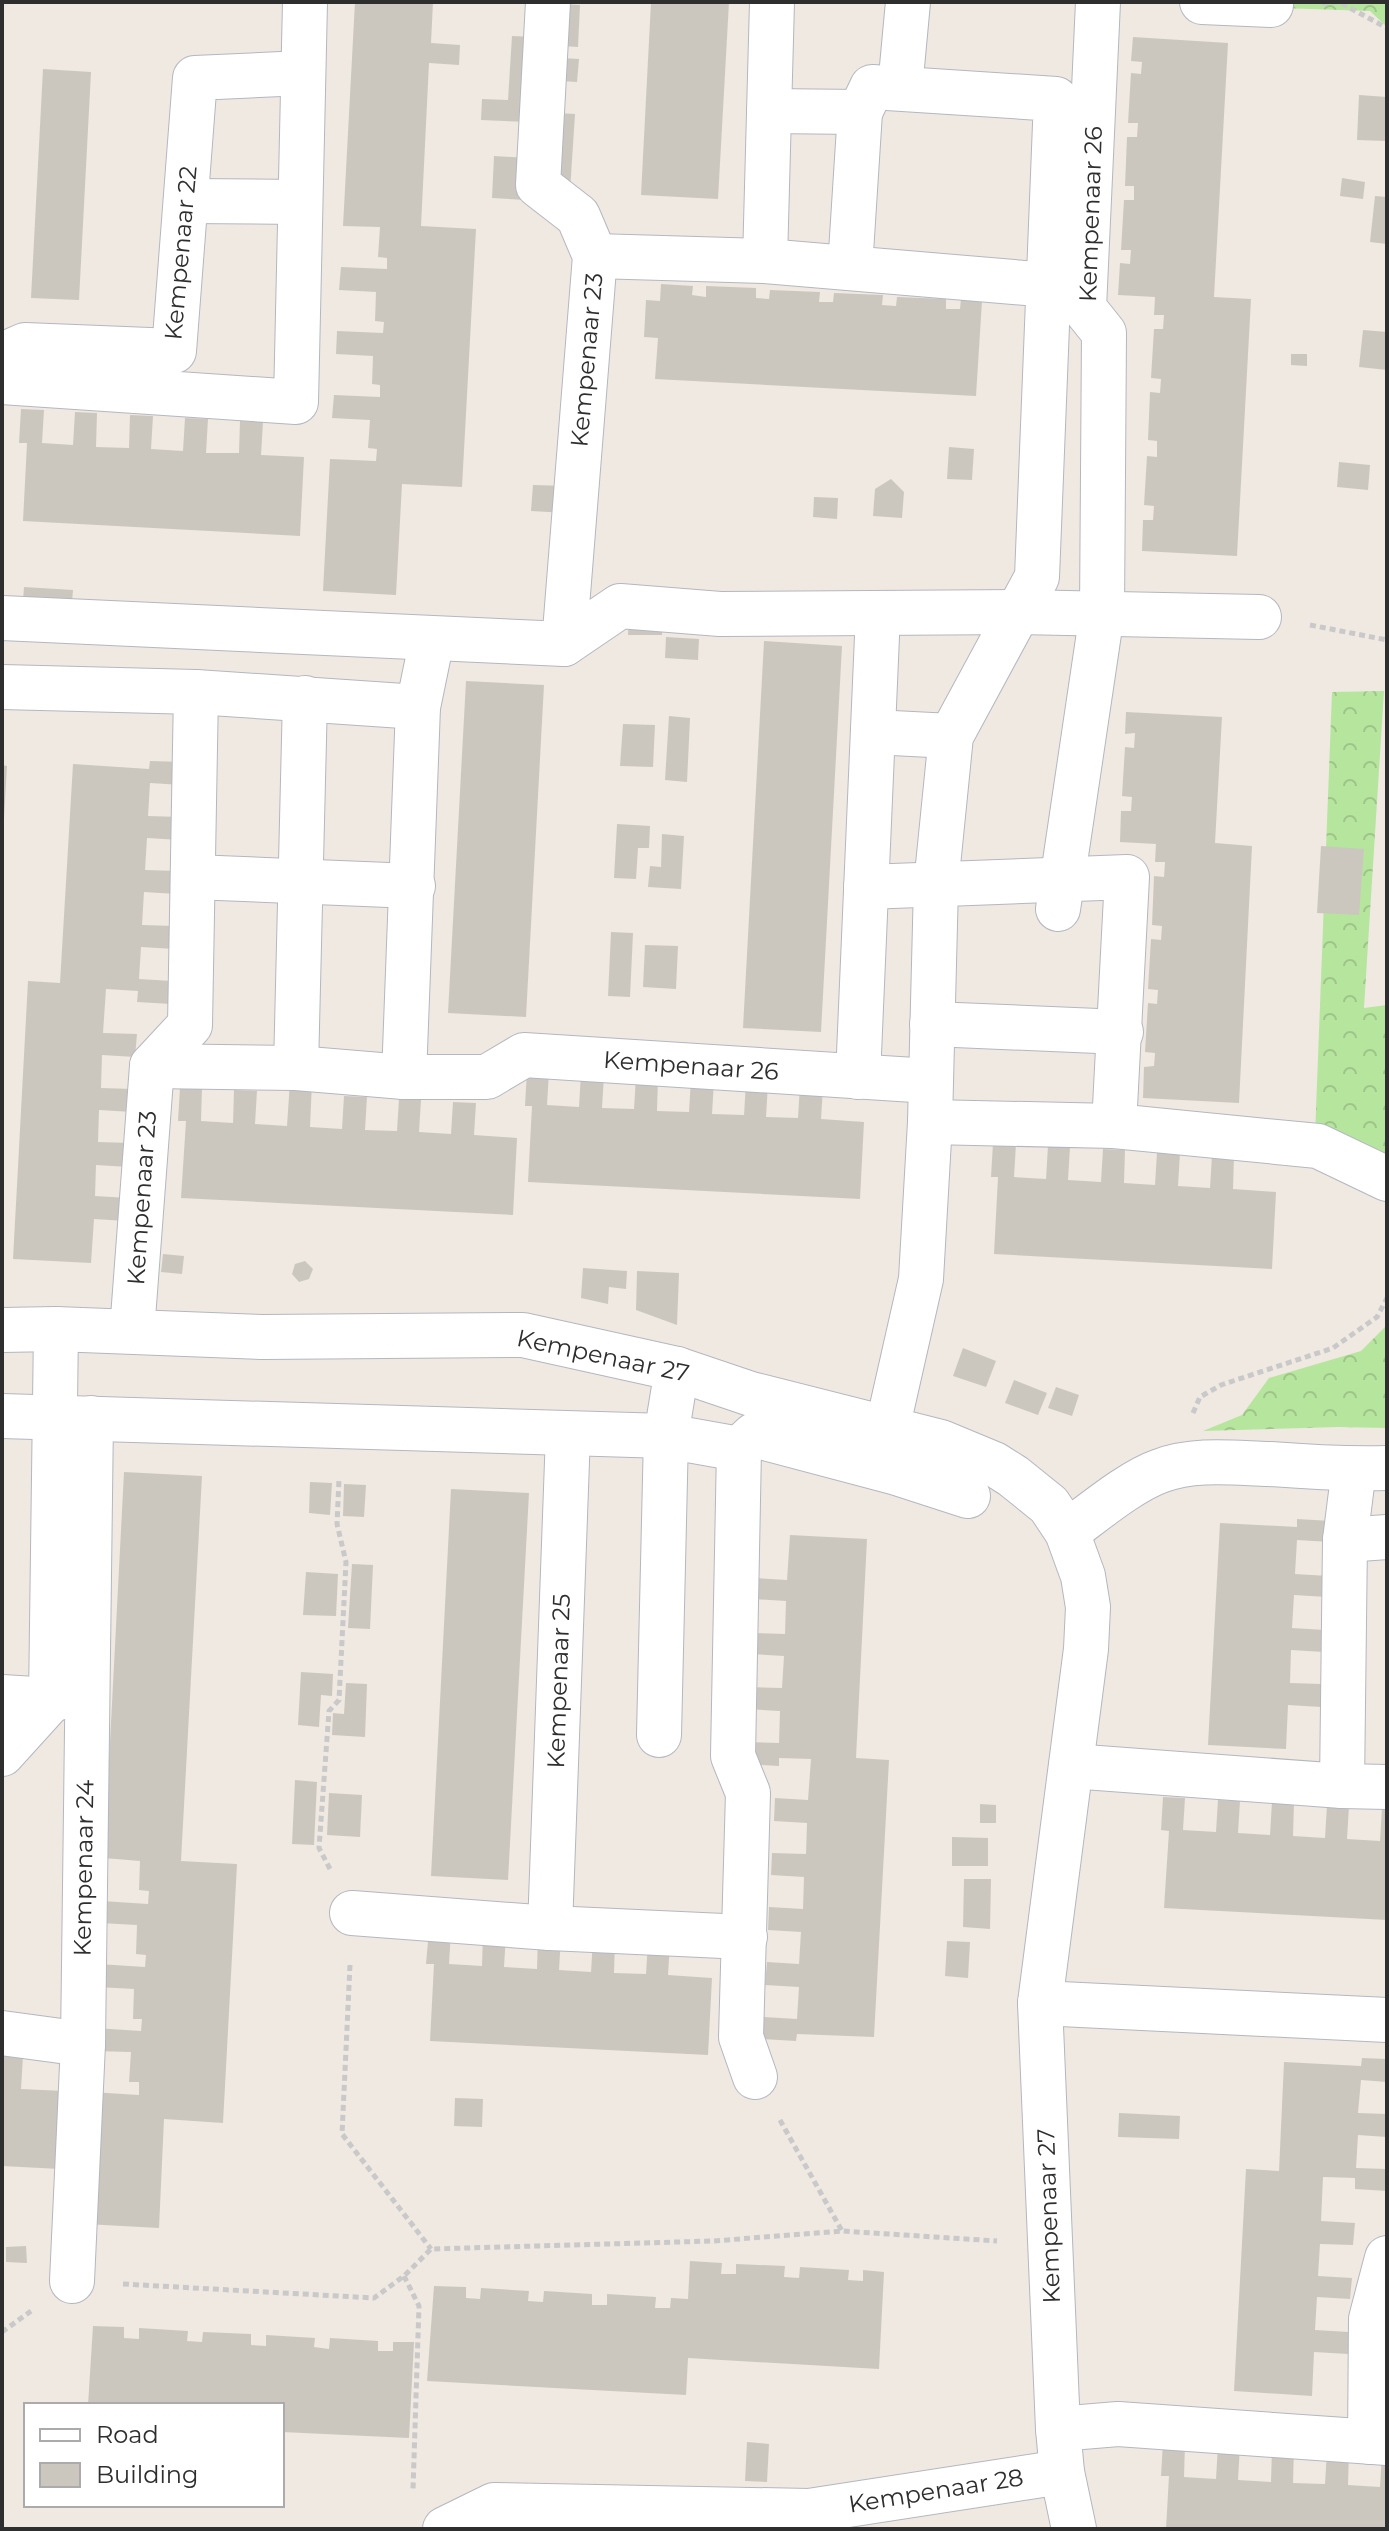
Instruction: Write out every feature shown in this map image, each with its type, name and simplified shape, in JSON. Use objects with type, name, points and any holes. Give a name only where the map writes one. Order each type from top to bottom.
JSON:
[{"type":"street","points":[[2,382],[296,402],[305,2]]},
{"type":"street","name":"Kempenaar 23","points":[[548,2],[538,185],[578,216],[595,256],[564,644]]},
{"type":"street","points":[[765,261],[772,2]]},
{"type":"street","points":[[850,268],[878,96],[908,2]]},
{"type":"street","name":"Kempenaar 26","points":[[1061,893],[1102,613],[1104,333],[1084,308],[1098,2]]},
{"type":"street","points":[[1202,2],[1271,5]]},
{"type":"street","name":"Kempenaar 22","points":[[2,355],[25,345],[174,351],[195,78],[303,73]]},
{"type":"street","name":"Kempenaar 26","points":[[769,111],[878,96],[1056,99],[1037,577],[951,736],[936,895],[921,1279],[887,1429]]},
{"type":"street","points":[[186,201],[300,202]]},
{"type":"street","name":"Kempenaar 26","points":[[595,256],[765,261],[1049,285]]},
{"type":"street","points":[[2,618],[564,644],[620,606],[720,614],[1019,612],[1259,617]]},
{"type":"street","points":[[858,1077],[878,613]]},
{"type":"street","points":[[152,1066],[297,1048],[404,1077],[418,707],[432,639]]},
{"type":"street","points":[[2,687],[196,692],[418,707]]},
{"type":"street","points":[[152,1066],[190,1025],[196,692]]},
{"type":"street","points":[[297,1048],[305,698]]},
{"type":"street","points":[[873,732],[951,736]]},
{"type":"street","points":[[193,877],[413,886]]},
{"type":"street","points":[[866,887],[936,895],[1061,893],[1127,877],[1114,1126]]},
{"type":"street","points":[[932,1024],[1121,1032]]},
{"type":"street","name":"Kempenaar 26","points":[[404,1077],[487,1077],[524,1055],[858,1077],[930,1102],[1114,1126],[1318,1146],[1387,1179]]},
{"type":"street","name":"Kempenaar 23","points":[[132,1331],[152,1066]]},
{"type":"street","name":"Kempenaar 24","points":[[56,1329],[72,1418],[69,1696],[83,2044],[72,2281]]},
{"type":"street","name":"Kempenaar 27","points":[[2,1330],[132,1331],[262,1337],[523,1335],[677,1369],[751,1394],[941,1442],[994,1464],[1041,1498],[1067,1532],[1083,1576],[1088,1607],[1086,1649],[1040,2003],[1058,2429],[1062,2472],[1074,2529]]},
{"type":"street","points":[[659,1735],[666,1436],[677,1369]]},
{"type":"street","points":[[2,1416],[666,1436],[739,1449]]},
{"type":"street","name":"Kempenaar 25","points":[[550,1928],[568,1434]]},
{"type":"street","points":[[755,2077],[741,2037],[748,1793],[733,1756],[739,1449],[754,1435],[897,1473],[968,1496]]},
{"type":"street","points":[[1067,1532],[1146,1477],[1189,1463],[1371,1468],[1342,1786]]},
{"type":"street","points":[[2,1697],[69,1696]]},
{"type":"street","points":[[2,1754],[69,1696]]},
{"type":"street","points":[[1071,1766],[1387,1787]]},
{"type":"street","points":[[352,1913],[550,1928],[745,1937]]},
{"type":"street","points":[[1040,2003],[1387,2020]]},
{"type":"street","points":[[2,2033],[83,2044]]},
{"type":"street","points":[[1058,2429],[1118,2424],[1378,2442],[1379,2319],[1387,2258]]},
{"type":"street","name":"Kempenaar 28","points":[[445,2529],[494,2505],[669,2518],[809,2520],[1062,2472]]},
{"type":"path","points":[[1271,5],[1339,2],[1387,28]]},
{"type":"path","points":[[1259,617],[1387,640]]},
{"type":"path","points":[[1192,1415],[1200,1397],[1221,1385],[1333,1348],[1377,1317],[1387,1298]]},
{"type":"path","points":[[340,1426],[337,1524],[346,1562],[339,1700],[329,1711],[319,1848],[352,1913],[342,2134],[431,2249]]},
{"type":"path","points":[[755,2077],[842,2231]]},
{"type":"path","points":[[2,2332],[72,2281],[374,2298],[404,2276],[431,2249],[713,2241],[842,2231],[1050,2244]]},
{"type":"path","points":[[404,2276],[419,2306],[413,2493]]},
{"type":"green space","points":[[1281,2],[1387,2],[1387,27],[1370,11],[1280,8]]},
{"type":"green space","points":[[1384,691],[1364,1008],[1387,1005],[1387,1164],[1314,1162],[1332,692]]},
{"type":"green space","points":[[1387,1325],[1387,1428],[1203,1431],[1242,1415],[1269,1378],[1361,1351]]},
{"type":"building","points":[[355,2],[433,2],[431,43],[460,45],[459,65],[429,63],[421,226],[476,229],[462,487],[402,484],[396,595],[323,591],[330,459],[376,461],[377,449],[368,448],[370,420],[332,418],[334,395],[380,397],[380,385],[372,384],[373,356],[336,354],[337,331],[383,333],[384,322],[375,321],[376,292],[339,290],[341,267],[387,269],[387,258],[378,257],[380,227],[343,226]]},
{"type":"building","points":[[651,2],[729,2],[718,199],[641,195]]},
{"type":"building","points":[[548,3],[580,5],[578,47],[546,45]]},
{"type":"building","points":[[512,36],[534,37],[529,122],[481,120],[482,99],[508,100]]},
{"type":"building","points":[[1133,37],[1228,43],[1214,297],[1251,299],[1237,556],[1142,551],[1143,520],[1153,520],[1154,506],[1144,505],[1147,456],[1157,457],[1157,441],[1148,440],[1150,392],[1160,393],[1161,379],[1151,378],[1154,329],[1163,329],[1164,315],[1154,315],[1155,297],[1118,295],[1120,263],[1130,264],[1131,250],[1121,250],[1124,200],[1134,200],[1134,186],[1125,186],[1127,137],[1137,137],[1138,123],[1128,123],[1131,73],[1141,74],[1142,62],[1131,61]]},
{"type":"building","points":[[545,57],[579,59],[577,82],[544,80]]},
{"type":"building","points":[[43,69],[91,72],[79,300],[31,298]]},
{"type":"building","points":[[1359,95],[1387,97],[1387,141],[1357,140]]},
{"type":"building","points":[[542,112],[575,114],[570,191],[539,170]]},
{"type":"building","points":[[494,156],[527,158],[525,200],[492,198]]},
{"type":"building","points":[[1342,178],[1365,182],[1363,199],[1340,196]]},
{"type":"building","points":[[1375,196],[1387,197],[1387,244],[1370,242]]},
{"type":"building","points":[[661,284],[693,286],[692,295],[706,297],[706,286],[756,288],[756,298],[769,299],[770,290],[820,292],[819,302],[833,302],[834,293],[883,295],[882,305],[896,306],[897,297],[946,299],[946,309],[960,309],[961,299],[982,301],[976,396],[655,379],[658,338],[644,337],[646,300],[660,301]]},
{"type":"building","points":[[1363,330],[1387,332],[1387,370],[1359,367]]},
{"type":"building","points":[[1291,354],[1307,354],[1307,366],[1291,365]]},
{"type":"building","points":[[21,409],[44,410],[42,443],[73,445],[75,412],[97,413],[96,447],[129,448],[130,415],[153,416],[151,449],[183,451],[185,418],[208,419],[206,453],[239,453],[240,421],[263,422],[261,455],[304,457],[300,536],[23,521],[27,443],[19,443]]},
{"type":"building","points":[[949,447],[974,449],[972,480],[947,479]]},
{"type":"building","points":[[1339,462],[1370,465],[1368,490],[1337,487]]},
{"type":"building","points":[[891,479],[904,492],[902,518],[873,516],[875,489]]},
{"type":"building","points":[[533,485],[567,486],[566,513],[531,511]]},
{"type":"building","points":[[814,497],[838,498],[837,519],[813,517]]},
{"type":"building","points":[[24,587],[73,590],[71,616],[22,615]]},
{"type":"building","points":[[629,610],[663,612],[662,635],[628,635]]},
{"type":"building","points":[[666,637],[699,639],[698,660],[665,658]]},
{"type":"building","points":[[764,641],[842,646],[821,1032],[743,1028]]},
{"type":"building","points":[[466,681],[544,685],[526,1017],[448,1013]]},
{"type":"building","points":[[1126,712],[1222,717],[1215,843],[1252,846],[1239,1103],[1143,1098],[1144,1067],[1154,1066],[1155,1053],[1145,1052],[1148,1003],[1157,1004],[1158,990],[1148,989],[1151,939],[1161,940],[1162,926],[1152,925],[1154,876],[1164,877],[1165,862],[1155,862],[1156,844],[1120,842],[1121,811],[1131,811],[1132,797],[1122,796],[1125,747],[1134,748],[1135,733],[1125,734]]},
{"type":"building","points":[[669,716],[690,718],[687,782],[665,780]]},
{"type":"building","points":[[623,724],[655,725],[653,767],[620,766]]},
{"type":"building","points":[[150,761],[184,762],[182,785],[150,783],[148,816],[181,817],[180,840],[147,838],[145,870],[178,871],[177,894],[144,892],[142,925],[175,926],[174,949],[141,947],[139,979],[172,981],[171,1004],[137,1002],[138,991],[106,989],[103,1033],[137,1034],[135,1057],[102,1055],[101,1088],[133,1089],[132,1112],[99,1110],[98,1142],[131,1143],[129,1167],[96,1165],[95,1196],[128,1198],[126,1221],[94,1219],[91,1263],[13,1259],[28,981],[60,983],[73,764],[149,769]]},
{"type":"building","points":[[2,765],[7,766],[4,818],[2,818]]},
{"type":"building","points":[[617,824],[650,826],[649,848],[638,848],[636,879],[614,878]]},
{"type":"building","points":[[662,834],[684,836],[681,889],[648,887],[650,866],[661,867]]},
{"type":"building","points":[[1321,846],[1364,849],[1359,915],[1317,913]]},
{"type":"building","points":[[611,932],[633,933],[630,997],[608,996]]},
{"type":"building","points":[[645,945],[678,946],[676,989],[643,987]]},
{"type":"building","points":[[527,1070],[549,1072],[547,1105],[579,1107],[581,1073],[604,1075],[602,1108],[634,1109],[636,1076],[658,1078],[657,1111],[689,1112],[691,1079],[714,1081],[712,1114],[744,1115],[746,1082],[768,1084],[766,1117],[798,1118],[800,1085],[823,1087],[821,1119],[864,1122],[860,1199],[528,1182],[532,1106],[525,1106]]},
{"type":"building","points":[[290,1081],[312,1082],[310,1127],[342,1129],[344,1096],[367,1097],[365,1130],[397,1131],[399,1099],[421,1100],[419,1132],[451,1134],[453,1102],[476,1103],[474,1135],[517,1138],[513,1215],[181,1198],[186,1121],[178,1121],[180,1087],[202,1088],[201,1121],[233,1123],[234,1090],[257,1091],[255,1124],[287,1126]]},
{"type":"building","points":[[993,1143],[1016,1144],[1014,1177],[1046,1179],[1048,1146],[1070,1147],[1068,1180],[1101,1182],[1103,1149],[1125,1150],[1124,1183],[1155,1185],[1157,1152],[1180,1153],[1178,1186],[1210,1188],[1212,1155],[1234,1156],[1233,1189],[1276,1192],[1272,1269],[994,1254],[998,1177],[991,1177]]},
{"type":"building","points":[[163,1254],[184,1256],[182,1274],[161,1272]]},
{"type":"building","points":[[305,1261],[313,1269],[309,1279],[299,1282],[292,1274],[295,1264]]},
{"type":"building","points":[[583,1268],[627,1271],[626,1289],[609,1287],[608,1304],[581,1298]]},
{"type":"building","points":[[637,1271],[679,1273],[677,1325],[636,1310]]},
{"type":"building","points":[[963,1348],[996,1361],[986,1387],[953,1376]]},
{"type":"building","points":[[1014,1380],[1047,1393],[1038,1415],[1005,1403]]},
{"type":"building","points":[[1056,1387],[1079,1395],[1072,1416],[1048,1408]]},
{"type":"building","points":[[124,1472],[202,1476],[181,1861],[237,1864],[223,2123],[164,2119],[159,2228],[85,2224],[91,2092],[139,2095],[139,2082],[129,2082],[131,2052],[94,2051],[95,2028],[141,2031],[142,2019],[133,2019],[134,1989],[97,1987],[98,1964],[145,1967],[146,1955],[136,1954],[137,1925],[100,1923],[102,1901],[148,1904],[149,1891],[139,1890],[140,1861],[104,1858]]},
{"type":"building","points":[[310,1482],[332,1483],[330,1515],[309,1513]]},
{"type":"building","points":[[344,1484],[366,1485],[364,1517],[343,1516]]},
{"type":"building","points":[[451,1489],[529,1493],[508,1880],[431,1876]]},
{"type":"building","points":[[1297,1519],[1331,1521],[1330,1542],[1297,1540],[1295,1574],[1328,1576],[1327,1597],[1294,1595],[1292,1628],[1325,1630],[1324,1652],[1291,1650],[1290,1683],[1322,1684],[1321,1707],[1288,1705],[1286,1749],[1208,1745],[1220,1523],[1297,1527]]},
{"type":"building","points":[[790,1535],[867,1539],[856,1758],[889,1760],[874,2037],[797,2034],[796,2041],[762,2039],[764,2017],[797,2019],[799,1987],[765,1985],[767,1962],[799,1964],[801,1932],[768,1930],[769,1907],[803,1909],[804,1877],[771,1875],[772,1853],[806,1854],[807,1823],[774,1821],[775,1798],[808,1800],[811,1759],[779,1758],[779,1766],[745,1764],[745,1742],[779,1743],[780,1711],[747,1709],[748,1687],[782,1688],[784,1656],[750,1654],[752,1633],[785,1634],[786,1601],[753,1599],[754,1578],[787,1580]]},
{"type":"building","points":[[352,1564],[373,1565],[370,1629],[348,1628]]},
{"type":"building","points":[[306,1572],[338,1574],[336,1616],[303,1615]]},
{"type":"building","points":[[301,1672],[333,1674],[332,1696],[321,1695],[319,1727],[298,1725]]},
{"type":"building","points":[[346,1683],[367,1684],[365,1737],[332,1735],[333,1713],[344,1714]]},
{"type":"building","points":[[295,1780],[317,1782],[314,1845],[292,1844]]},
{"type":"building","points":[[329,1793],[362,1795],[360,1837],[327,1835]]},
{"type":"building","points":[[1163,1797],[1185,1798],[1183,1830],[1216,1832],[1218,1800],[1240,1801],[1238,1833],[1270,1835],[1272,1802],[1294,1803],[1293,1836],[1325,1838],[1327,1805],[1349,1806],[1347,1839],[1380,1841],[1382,1808],[1387,1808],[1387,1920],[1164,1908],[1169,1831],[1161,1830]]},
{"type":"building","points":[[980,1804],[996,1805],[996,1823],[980,1823]]},
{"type":"building","points":[[952,1837],[988,1838],[988,1866],[952,1866]]},
{"type":"building","points":[[964,1879],[991,1879],[990,1929],[963,1927]]},
{"type":"building","points":[[429,1930],[451,1931],[449,1964],[482,1966],[483,1933],[506,1934],[504,1967],[537,1969],[538,1936],[561,1937],[559,1970],[591,1972],[593,1939],[615,1940],[614,1973],[646,1974],[648,1942],[670,1943],[668,1975],[712,1978],[708,2055],[430,2041],[434,1964],[426,1964]]},
{"type":"building","points":[[947,1941],[970,1942],[968,1978],[945,1976]]},
{"type":"building","points":[[2,2055],[23,2056],[21,2089],[64,2091],[60,2169],[2,2166]]},
{"type":"building","points":[[1362,2058],[1387,2059],[1387,2082],[1361,2080],[1358,2113],[1387,2114],[1387,2137],[1358,2135],[1356,2168],[1387,2169],[1387,2191],[1355,2189],[1355,2178],[1323,2177],[1321,2221],[1355,2223],[1353,2245],[1320,2244],[1318,2276],[1352,2278],[1350,2299],[1317,2297],[1315,2330],[1349,2332],[1348,2354],[1314,2352],[1312,2396],[1234,2391],[1246,2169],[1279,2171],[1284,2062],[1361,2066]]},
{"type":"building","points":[[455,2098],[483,2099],[482,2127],[454,2126]]},
{"type":"building","points":[[1119,2113],[1180,2116],[1179,2139],[1118,2137]]},
{"type":"building","points":[[26,2246],[27,2263],[6,2262],[6,2247]]},
{"type":"building","points":[[690,2261],[722,2263],[721,2274],[736,2274],[736,2264],[785,2266],[784,2277],[799,2278],[800,2267],[849,2270],[848,2280],[863,2281],[863,2270],[884,2272],[879,2369],[688,2358],[686,2395],[427,2381],[434,2286],[466,2287],[466,2298],[480,2299],[481,2288],[529,2291],[528,2301],[543,2302],[544,2291],[592,2294],[592,2305],[607,2305],[607,2294],[656,2297],[655,2308],[670,2308],[671,2298],[688,2299]]},
{"type":"building","points":[[93,2326],[124,2327],[124,2338],[139,2339],[139,2328],[188,2331],[187,2341],[202,2342],[203,2332],[251,2334],[251,2345],[266,2346],[266,2335],[315,2338],[314,2347],[329,2349],[330,2338],[378,2341],[378,2351],[393,2351],[393,2342],[414,2342],[409,2438],[284,2432],[284,2403],[88,2403]]},
{"type":"building","points":[[747,2442],[769,2444],[767,2482],[745,2481]]},
{"type":"building","points":[[1163,2442],[1185,2443],[1184,2477],[1216,2479],[1218,2445],[1240,2446],[1238,2480],[1271,2482],[1272,2448],[1294,2449],[1293,2483],[1325,2484],[1327,2451],[1349,2451],[1348,2485],[1380,2487],[1382,2453],[1387,2454],[1387,2529],[1166,2529],[1169,2476],[1161,2476]]}]
